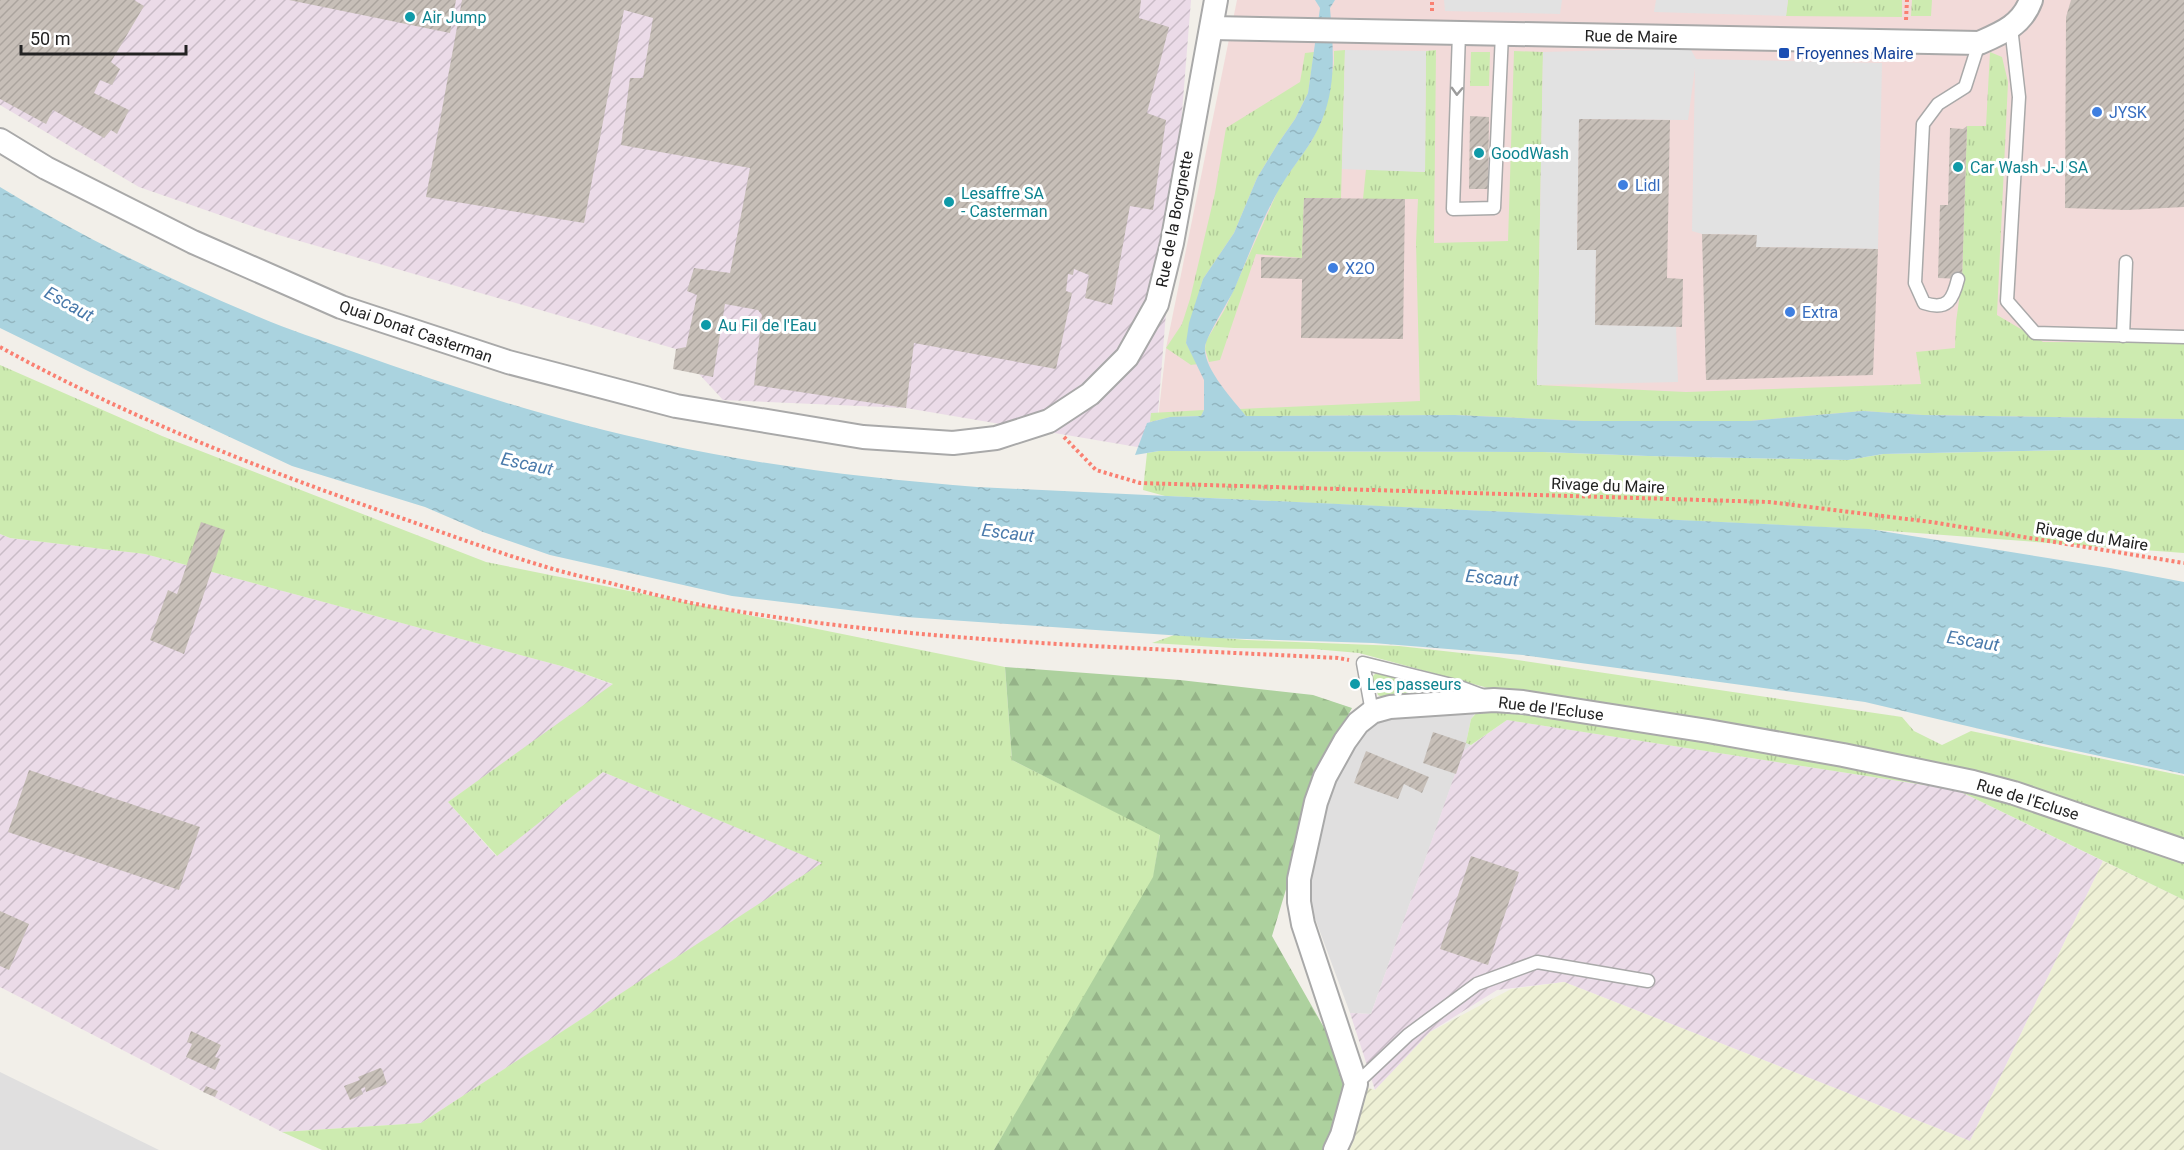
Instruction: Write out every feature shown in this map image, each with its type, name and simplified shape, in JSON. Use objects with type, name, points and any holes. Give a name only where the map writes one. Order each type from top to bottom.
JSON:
[{"type":"street","name":"Rue de la Borgnette","points":[[863,437],[953,443],[996,438],[1049,421],[1090,393],[1127,357],[1157,304],[1172,243],[1216,0]]},
{"type":"street","name":"Rue de Maire","points":[[1212,28],[1979,44],[2009,30],[2028,9],[2031,0]]},
{"type":"street","name":"Quai Donat Casterman","points":[[0,140],[46,168],[193,242],[341,307],[507,362],[676,406],[863,437]]},
{"type":"street","name":"Rue de l'Ecluse","points":[[1372,712],[1390,707],[1494,700],[1708,731],[1843,755],[1973,782],[2054,806],[2184,851]]},
{"type":"street","points":[[1335,1150],[1342,1135],[1356,1084],[1303,924],[1299,902],[1299,879],[1316,802],[1325,777],[1358,723],[1372,712]]},
{"type":"lane","points":[[2012,27],[2019,97],[2007,301],[2035,333],[2184,337]]},
{"type":"lane","points":[[1459,33],[1453,209],[1494,208],[1502,34]]},
{"type":"lane","points":[[1958,279],[1953,298],[1945,304],[1934,306],[1924,303],[1915,283],[1923,124],[1938,104],[1965,87],[1979,44]]},
{"type":"lane","points":[[2123,336],[2126,262]]},
{"type":"lane","points":[[1372,712],[1363,663],[1460,687],[1494,700]]},
{"type":"lane","points":[[1356,1084],[1408,1035],[1476,984],[1538,962],[1648,981]]},
{"type":"path","points":[[0,347],[70,385],[173,432],[256,466],[546,567],[669,598],[712,607],[795,619],[974,639],[1338,658],[1363,663]]},
{"type":"path","name":"Rivage du Maire","points":[[1049,421],[1096,470],[1140,483],[1769,502],[1920,521],[2184,563]]},
{"type":"shaded area","points":[[0,0],[1191,0],[1155,450],[906,408],[723,400],[676,349],[275,234],[139,187],[0,105]]},
{"type":"shaded area","points":[[1237,0],[2184,0],[2184,424],[1157,428],[1166,348]]},
{"type":"shaded area","points":[[1444,0],[1562,0],[1560,14],[1445,11]]},
{"type":"shaded area","points":[[1656,0],[1788,0],[1786,16],[1654,12]]},
{"type":"shaded area","points":[[1690,48],[1696,59],[1882,63],[1878,249],[1756,247],[1756,235],[1702,234],[1692,231],[1695,68],[1688,120],[1579,119],[1577,250],[1596,250],[1595,325],[1676,326],[1678,382],[1537,385],[1543,52]]},
{"type":"shaded area","points":[[1345,50],[1426,51],[1425,172],[1342,169]]},
{"type":"shaded area","points":[[0,534],[10,538],[145,554],[565,667],[614,685],[448,802],[496,856],[603,772],[823,863],[421,1123],[282,1132],[0,987]]},
{"type":"shaded area","points":[[1485,700],[1471,719],[1466,743],[1471,745],[1463,752],[1371,1014],[1350,1013],[1305,891],[1316,802],[1345,741],[1382,712]]},
{"type":"shaded area","points":[[1507,720],[1957,790],[2103,861],[1970,1141],[1564,982],[1497,990],[1430,1032],[1375,1090],[1350,1013],[1371,1014],[1463,751]]},
{"type":"shaded area","points":[[0,1072],[159,1150],[0,1150]]},
{"type":"green space","points":[[1788,0],[1902,0],[1902,17],[1786,16]]},
{"type":"green space","points":[[1912,0],[1932,0],[1931,16],[1911,16]]},
{"type":"green space","points":[[1345,50],[1341,198],[1304,198],[1302,258],[1256,254],[1220,360],[1209,362],[1205,349],[1206,341],[1225,309],[1280,186],[1311,142],[1322,120],[1334,64],[1334,51]]},
{"type":"green space","points":[[1436,50],[1434,243],[1508,241],[1514,51],[1543,52],[1537,385],[1686,392],[1921,384],[1916,352],[1955,348],[1962,279],[1967,126],[1986,126],[1990,52],[2002,57],[2008,82],[1997,315],[2043,342],[2184,343],[2184,419],[1923,415],[1863,411],[1750,421],[1584,421],[1455,415],[1246,416],[1239,409],[1420,401],[1416,243],[1418,199],[1363,199],[1366,169],[1425,172],[1426,51]]},
{"type":"green space","points":[[1314,52],[1308,93],[1295,119],[1257,178],[1234,233],[1203,279],[1186,343],[1197,364],[1191,365],[1166,348],[1182,324],[1190,299],[1215,193],[1226,128],[1300,82],[1305,53]]},
{"type":"green space","points":[[1471,52],[1490,52],[1489,86],[1470,86]]},
{"type":"green space","points":[[0,365],[162,436],[486,562],[1005,667],[1012,760],[1160,834],[1152,887],[994,1150],[322,1150],[282,1132],[421,1123],[822,863],[603,772],[497,856],[448,802],[613,684],[565,667],[145,554],[10,538],[0,534]]},
{"type":"green space","points":[[1204,410],[1201,416],[1170,417],[1150,422],[1151,413]]},
{"type":"green space","points":[[2184,450],[2184,553],[1863,529],[1165,496],[1143,490],[1147,453],[1159,451],[1543,452],[1848,460],[1883,454]]},
{"type":"green space","points":[[1177,634],[1247,640],[1399,646],[1497,657],[1902,717],[1914,731],[1942,745],[1971,731],[2184,776],[2184,900],[1957,790],[1507,720],[1471,745],[1466,743],[1471,719],[1490,698],[1488,688],[1359,653],[1152,643]]},
{"type":"green space","points":[[1005,667],[1180,680],[1313,695],[1352,708],[1326,756],[1272,936],[1356,1084],[1326,1150],[994,1150],[1153,877],[1160,835],[1012,760]]},
{"type":"green space","points":[[1376,673],[1429,683],[1452,691],[1447,694],[1382,697],[1378,695],[1373,681]]},
{"type":"green space","points":[[2103,861],[2184,900],[2184,1150],[1326,1150],[1356,1084],[1375,1090],[1430,1032],[1511,989],[1564,982],[1970,1141]]},
{"type":"water","points":[[1315,0],[1335,0],[1330,8],[1333,64],[1327,106],[1314,137],[1281,186],[1268,211],[1234,290],[1205,347],[1214,374],[1246,416],[1455,415],[1584,421],[1750,421],[1863,411],[1923,415],[2184,419],[2184,450],[1883,454],[1848,460],[1543,452],[1159,451],[1135,455],[1147,423],[1170,417],[1201,416],[1204,410],[1204,380],[1186,343],[1189,323],[1203,279],[1234,233],[1257,178],[1295,119],[1308,93],[1320,8]]},
{"type":"water","name":"Escaut","points":[[0,187],[127,257],[293,331],[506,403],[624,435],[741,459],[859,476],[977,487],[1869,529],[2184,582],[2184,774],[1865,702],[1523,655],[1373,643],[1212,638],[906,617],[732,596],[550,555],[483,532],[425,507],[292,466],[0,328]]},
{"type":"building","points":[[0,0],[134,0],[144,6],[111,62],[120,69],[112,85],[100,80],[94,93],[129,110],[117,134],[111,130],[104,138],[53,110],[46,124],[0,99]]},
{"type":"building","name":"Air Jump","points":[[289,0],[456,0],[450,33]]},
{"type":"building","name":"Lesaffre SA - Casterman","points":[[462,0],[1141,0],[1139,18],[1169,27],[1147,113],[1166,120],[1153,210],[1130,206],[1112,305],[1085,298],[1089,275],[1074,269],[1073,275],[1068,274],[1066,291],[1072,293],[1056,369],[914,343],[906,408],[754,385],[762,315],[758,310],[725,304],[713,377],[673,369],[676,349],[686,347],[697,295],[687,291],[694,268],[730,273],[750,168],[621,145],[630,78],[643,78],[653,18],[624,10],[584,223],[426,197]]},
{"type":"building","points":[[2071,0],[2184,0],[2184,207],[2127,210],[2065,208],[2066,17]]},
{"type":"building","name":"GoodWash","points":[[1470,116],[1489,117],[1488,189],[1469,189]]},
{"type":"building","name":"Lidl","points":[[1579,119],[1670,120],[1667,278],[1683,279],[1682,327],[1595,325],[1596,250],[1577,250]]},
{"type":"building","name":"Car Wash J-J SA","points":[[1967,126],[1962,279],[1938,278],[1940,205],[1948,205],[1950,128],[1963,129]]},
{"type":"building","name":"X2O","points":[[1304,198],[1405,199],[1403,339],[1301,338],[1302,279],[1261,278],[1261,257],[1302,258]]},
{"type":"building","name":"Extra","points":[[1702,234],[1757,235],[1756,247],[1878,249],[1873,375],[1706,380]]},
{"type":"building","points":[[201,522],[225,530],[184,654],[150,640],[168,590],[177,594]]},
{"type":"building","points":[[1433,732],[1466,743],[1456,774],[1423,763]]},
{"type":"building","points":[[1366,751],[1429,777],[1422,793],[1404,784],[1398,799],[1354,783]]},
{"type":"building","points":[[29,770],[200,827],[179,890],[8,832]]},
{"type":"building","points":[[1471,856],[1519,872],[1488,965],[1440,949]]},
{"type":"building","points":[[0,911],[29,924],[9,970],[0,966]]},
{"type":"building","points":[[191,1031],[221,1045],[215,1057],[220,1059],[215,1070],[186,1057],[192,1044],[187,1042]]},
{"type":"building","points":[[380,1068],[387,1084],[366,1092],[365,1087],[361,1089],[363,1094],[350,1100],[344,1086]]},
{"type":"building","points":[[206,1086],[218,1091],[215,1097],[203,1092]]},
{"type":"place","name":"Air Jump","points":[[410,17]]},
{"type":"place","name":"Froyennes Maire","points":[[1784,53]]},
{"type":"place","name":"JYSK","points":[[2097,112]]},
{"type":"place","name":"GoodWash","points":[[1479,153]]},
{"type":"place","name":"Car Wash J-J SA","points":[[1958,167]]},
{"type":"place","name":"Lidl","points":[[1623,185]]},
{"type":"place","name":"Lesaffre SA - Casterman","points":[[949,202]]},
{"type":"place","name":"X2O","points":[[1333,268]]},
{"type":"place","name":"Extra","points":[[1790,312]]},
{"type":"place","name":"Au Fil de l'Eau","points":[[706,325]]},
{"type":"place","name":"Les passeurs","points":[[1355,684]]}]
